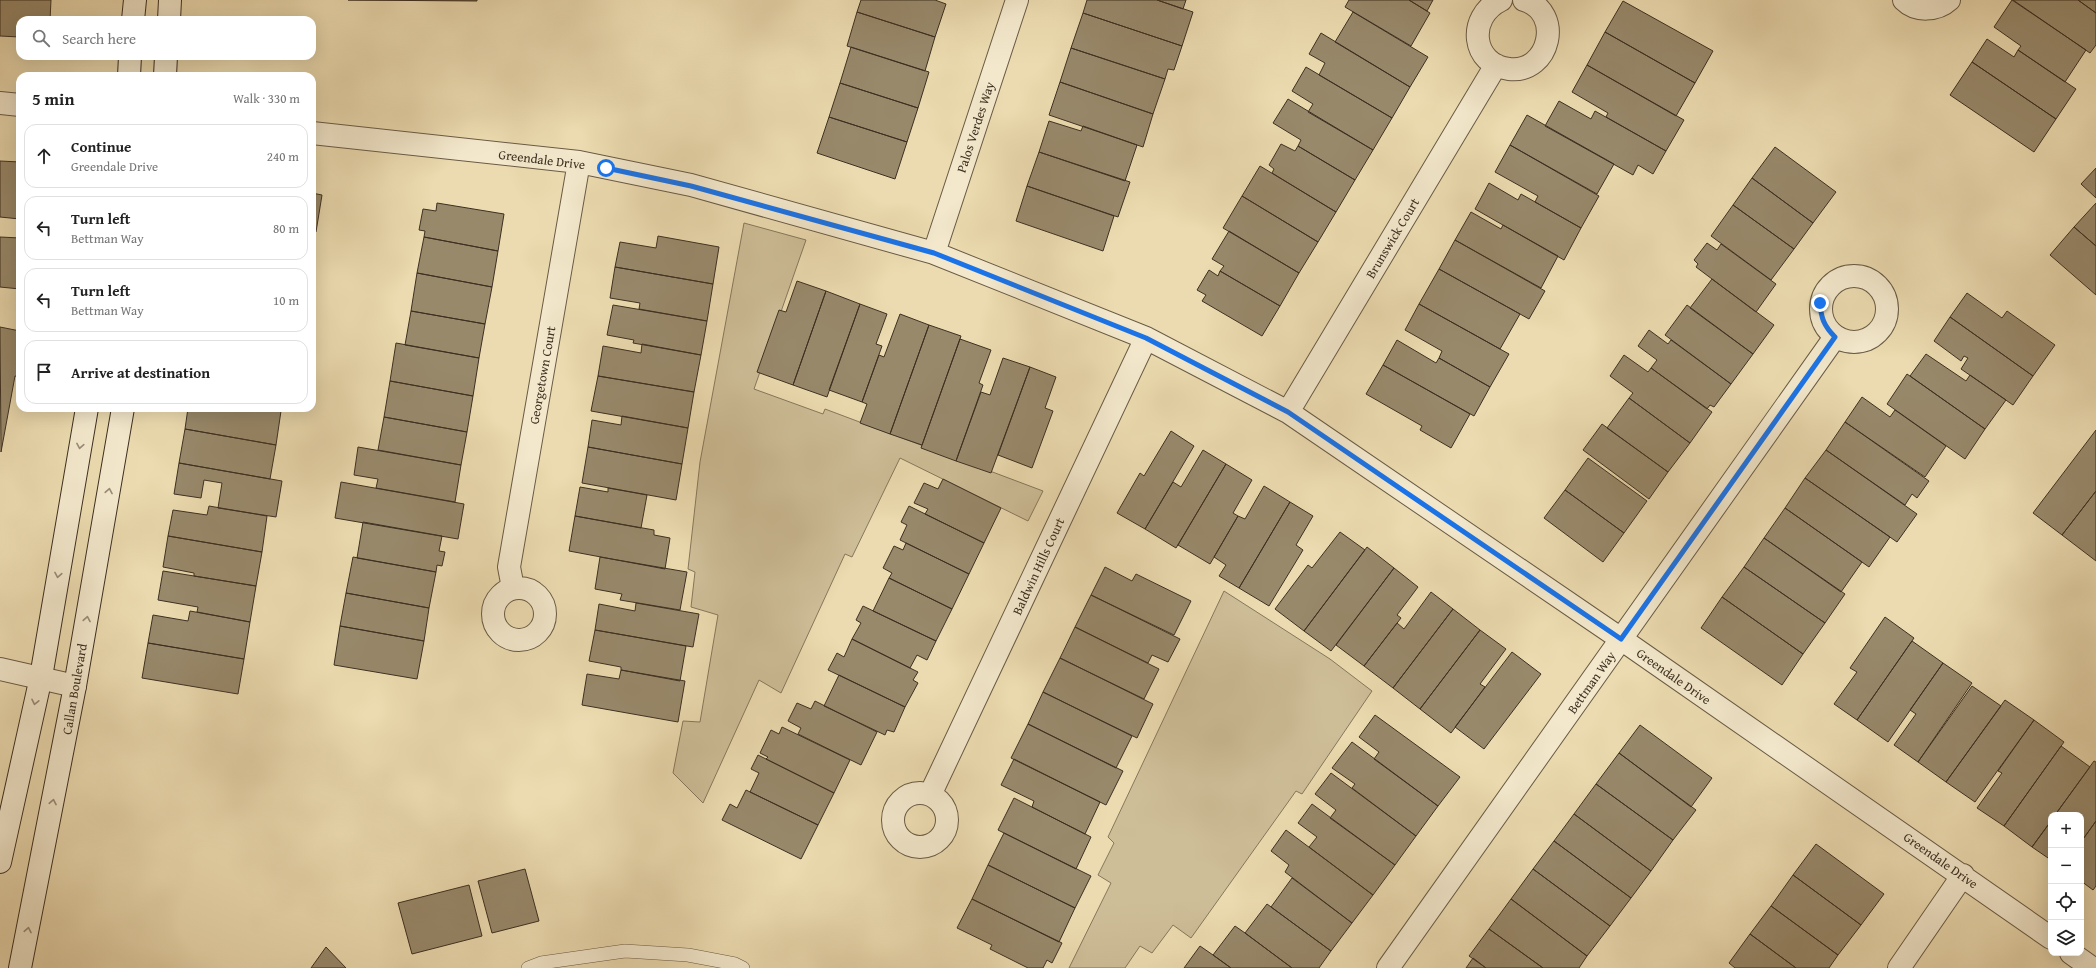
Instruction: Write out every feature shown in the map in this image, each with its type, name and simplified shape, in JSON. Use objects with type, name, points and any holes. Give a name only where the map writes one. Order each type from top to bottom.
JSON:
[{"type":"street","points":[[133,16],[135,0]]},
{"type":"street","points":[[169,16],[170,0]]},
{"type":"street","name":"Palos Verdes Way","points":[[934,253],[1016,0]]},
{"type":"street","points":[[1501,0],[1490,5],[1482,16],[1477,30],[1479,43],[1485,56],[1496,65],[1509,69],[1523,68],[1536,62],[1545,51],[1549,37],[1548,23],[1541,11],[1530,2],[1524,0]]},
{"type":"street","points":[[1904,0],[1908,4],[1920,8],[1932,9],[1949,0]]},
{"type":"street","points":[[129,72],[130,60]]},
{"type":"street","points":[[165,72],[166,60]]},
{"type":"street","name":"Brunswick Court","points":[[1288,412],[1496,65]]},
{"type":"street","points":[[0,103],[16,105]]},
{"type":"street","name":"Greendale Drive","points":[[316,133],[579,162],[691,186],[934,253],[1146,338],[1288,412],[1621,639],[2048,936]]},
{"type":"street","name":"Georgetown Court","points":[[512,588],[509,567],[579,162]]},
{"type":"street","name":"Bettman Way","points":[[1388,968],[1835,337]]},
{"type":"street","name":"Baldwin Hills Court","points":[[930,794],[1146,338]]},
{"type":"street","points":[[0,862],[41,677],[86,412]]},
{"type":"street","name":"Callan Boulevard","points":[[20,968],[75,686],[122,412]]},
{"type":"street","points":[[0,670],[41,677],[75,686]]},
{"type":"street","points":[[1899,968],[1963,876]]},
{"type":"street","points":[[2075,956],[2092,968]]},
{"type":"lane","points":[[528,968],[541,963],[625,951],[688,955],[735,964],[743,968]]},
{"type":"shaded area","points":[[744,223],[806,240],[754,389],[823,414],[825,409],[1043,491],[1028,521],[900,458],[852,557],[845,554],[781,693],[759,680],[703,803],[673,773],[683,721],[700,722],[718,615],[691,607],[695,572],[688,569],[700,462]]},
{"type":"shaded area","points":[[1224,591],[1330,659],[1372,691],[1302,794],[1296,791],[1191,938],[1173,925],[1152,953],[1140,946],[1125,968],[1069,968],[1111,883],[1098,875],[1114,843],[1108,837]]},
{"type":"building","points":[[0,0],[51,0],[50,16],[16,16],[16,37],[0,36]]},
{"type":"building","points":[[348,0],[477,0],[477,1]]},
{"type":"building","points":[[861,0],[935,0],[946,4],[935,37],[857,12]]},
{"type":"building","points":[[1087,0],[1157,0],[1193,12],[1182,46],[1083,13]]},
{"type":"building","points":[[1157,0],[1186,0],[1183,9]]},
{"type":"building","points":[[1349,0],[1409,0],[1430,13],[1411,46],[1345,7]]},
{"type":"building","points":[[1409,0],[1433,0],[1427,11]]},
{"type":"building","points":[[2012,0],[2086,50],[2065,82],[2018,50],[2021,46],[1994,27]]},
{"type":"building","points":[[2013,0],[2078,0],[2096,13],[2096,45],[2090,53]]},
{"type":"building","points":[[2078,0],[2096,0],[2096,13]]},
{"type":"building","points":[[1623,1],[1713,51],[1695,83],[1605,32]]},
{"type":"building","points":[[857,12],[935,37],[925,71],[847,46]]},
{"type":"building","points":[[1353,12],[1428,57],[1410,87],[1335,42]]},
{"type":"building","points":[[1083,13],[1182,46],[1174,70],[1168,69],[1165,79],[1071,48]]},
{"type":"building","points":[[1605,32],[1695,83],[1676,116],[1587,65]]},
{"type":"building","points":[[1321,33],[1410,87],[1392,118],[1319,75],[1325,63],[1309,54]]},
{"type":"building","points":[[1987,39],[2014,57],[2018,50],[2076,89],[2056,119],[1972,62]]},
{"type":"building","points":[[851,47],[929,72],[918,108],[840,83]]},
{"type":"building","points":[[1071,48],[1165,79],[1153,114],[1060,82]]},
{"type":"building","points":[[1972,62],[2056,119],[2034,152],[1950,95]]},
{"type":"building","points":[[1587,65],[1684,120],[1666,151],[1606,117],[1608,113],[1572,92]]},
{"type":"building","points":[[1306,67],[1392,118],[1373,150],[1308,112],[1313,104],[1292,91]]},
{"type":"building","points":[[1060,82],[1153,114],[1143,147],[1049,115]]},
{"type":"building","points":[[840,83],[918,108],[907,142],[829,117]]},
{"type":"building","points":[[1288,99],[1373,150],[1355,180],[1298,146],[1301,140],[1273,123]]},
{"type":"building","points":[[1559,101],[1591,119],[1595,111],[1666,151],[1653,174],[1638,165],[1633,175],[1545,126]]},
{"type":"building","points":[[1527,115],[1614,164],[1597,194],[1510,145]]},
{"type":"building","points":[[829,117],[907,142],[895,179],[817,153]]},
{"type":"building","points":[[1049,121],[1081,131],[1083,126],[1137,145],[1125,181],[1039,152]]},
{"type":"building","points":[[1281,144],[1295,151],[1298,146],[1355,180],[1336,212],[1272,173],[1274,169],[1269,165]]},
{"type":"building","points":[[1510,145],[1599,196],[1581,228],[1535,202],[1538,196],[1495,172]]},
{"type":"building","points":[[1775,147],[1836,192],[1813,223],[1752,178]]},
{"type":"building","points":[[1039,152],[1130,182],[1118,217],[1027,186]]},
{"type":"building","points":[[0,161],[16,162],[16,219],[0,217]]},
{"type":"building","points":[[1260,166],[1336,212],[1318,242],[1242,196]]},
{"type":"building","points":[[2096,168],[2096,198],[2081,184]]},
{"type":"building","points":[[1752,178],[1813,223],[1794,249],[1733,205]]},
{"type":"building","points":[[1489,183],[1518,200],[1521,194],[1581,228],[1564,260],[1475,209]]},
{"type":"building","points":[[1027,186],[1114,216],[1103,251],[1016,221]]},
{"type":"building","points":[[316,194],[322,195],[316,232]]},
{"type":"building","points":[[1242,196],[1318,242],[1299,273],[1223,228]]},
{"type":"building","points":[[437,203],[504,214],[498,251],[424,237],[425,231],[419,230],[423,209],[436,211]]},
{"type":"building","points":[[2096,203],[2096,246],[2074,227]]},
{"type":"building","points":[[1733,205],[1794,249],[1771,280],[1711,236]]},
{"type":"building","points":[[1471,212],[1501,229],[1503,225],[1558,256],[1541,288],[1455,240]]},
{"type":"building","points":[[2074,227],[2096,246],[2096,295],[2050,255]]},
{"type":"building","points":[[1229,231],[1299,273],[1280,306],[1220,271],[1224,266],[1212,259]]},
{"type":"building","points":[[658,236],[719,247],[713,284],[615,267],[620,242],[656,248]]},
{"type":"building","points":[[0,237],[16,238],[16,289],[0,287]]},
{"type":"building","points":[[424,237],[498,251],[492,287],[417,273]]},
{"type":"building","points":[[1455,240],[1545,291],[1529,319],[1439,269]]},
{"type":"building","points":[[1707,243],[1717,250],[1721,244],[1776,284],[1756,312],[1696,267],[1698,264],[1694,260]]},
{"type":"building","points":[[615,267],[713,284],[707,321],[639,309],[640,303],[610,298]]},
{"type":"building","points":[[1439,269],[1520,314],[1500,349],[1419,304]]},
{"type":"building","points":[[1209,270],[1218,276],[1220,271],[1280,306],[1262,336],[1202,301],[1206,295],[1197,290]]},
{"type":"building","points":[[417,273],[492,287],[485,324],[411,311]]},
{"type":"building","points":[[1712,279],[1774,325],[1753,354],[1690,308]]},
{"type":"building","points":[[797,281],[826,291],[793,385],[757,372],[779,310],[786,312]]},
{"type":"building","points":[[826,291],[860,304],[827,397],[793,385]]},
{"type":"building","points":[[1967,293],[2002,318],[2007,311],[2055,345],[2033,376],[1950,317]]},
{"type":"building","points":[[860,304],[887,314],[876,344],[882,346],[862,402],[829,390]]},
{"type":"building","points":[[1419,304],[1509,354],[1490,387],[1439,358],[1442,351],[1405,330]]},
{"type":"building","points":[[613,305],[707,321],[701,355],[633,343],[634,340],[607,335]]},
{"type":"building","points":[[1687,305],[1753,354],[1731,384],[1665,335]]},
{"type":"building","points":[[411,311],[485,324],[479,358],[405,345]]},
{"type":"building","points":[[900,314],[929,325],[890,434],[860,423],[867,404],[862,402],[879,355],[884,357]]},
{"type":"building","points":[[1950,317],[2033,376],[2013,405],[1961,369],[1968,358],[1964,356],[1961,361],[1934,341]]},
{"type":"building","points":[[929,325],[961,336],[922,445],[890,434]]},
{"type":"building","points":[[0,327],[16,330],[16,376],[1,452]]},
{"type":"building","points":[[1649,330],[1668,344],[1671,340],[1731,384],[1714,407],[1710,405],[1707,409],[1651,368],[1657,360],[1638,346]]},
{"type":"building","points":[[960,339],[991,350],[979,383],[983,385],[956,461],[921,448]]},
{"type":"building","points":[[1397,340],[1436,363],[1439,358],[1490,387],[1474,416],[1383,365]]},
{"type":"building","points":[[396,343],[479,358],[473,396],[390,381]]},
{"type":"building","points":[[642,344],[701,355],[694,392],[598,376],[603,346],[641,353]]},
{"type":"building","points":[[1926,354],[1966,381],[1970,375],[2006,400],[1985,429],[1910,376]]},
{"type":"building","points":[[1624,355],[1648,372],[1651,368],[1712,412],[1690,443],[1629,398],[1633,393],[1610,376]]},
{"type":"building","points":[[1003,358],[1030,367],[991,473],[956,461],[981,392],[990,395]]},
{"type":"building","points":[[1383,365],[1470,414],[1451,448],[1420,430],[1422,426],[1366,394]]},
{"type":"building","points":[[1030,367],[1056,377],[1045,408],[1053,411],[1032,468],[998,455]]},
{"type":"building","points":[[1907,374],[1985,429],[1965,459],[1887,404]]},
{"type":"building","points":[[598,376],[694,392],[688,428],[591,411]]},
{"type":"building","points":[[390,381],[473,396],[467,432],[384,417]]},
{"type":"building","points":[[1862,397],[1890,417],[1895,410],[1946,446],[1925,477],[1845,422]]},
{"type":"building","points":[[1629,398],[1690,443],[1668,472],[1607,428]]},
{"type":"building","points":[[187,412],[281,412],[276,445],[185,429]]},
{"type":"building","points":[[622,416],[688,428],[682,464],[588,447],[592,420],[621,425]]},
{"type":"building","points":[[384,417],[467,432],[461,465],[378,450]]},
{"type":"building","points":[[1845,422],[1929,481],[1917,498],[1912,494],[1905,505],[1826,450]]},
{"type":"building","points":[[1602,424],[1668,472],[1649,499],[1583,450]]},
{"type":"building","points":[[185,429],[276,445],[270,479],[179,463]]},
{"type":"building","points":[[2096,430],[2096,491],[2062,535],[2033,513]]},
{"type":"building","points":[[1171,431],[1194,446],[1145,529],[1117,513],[1140,473],[1144,476]]},
{"type":"building","points":[[358,447],[461,465],[455,502],[376,488],[378,479],[354,475]]},
{"type":"building","points":[[588,447],[682,464],[676,500],[582,483]]},
{"type":"building","points":[[1203,450],[1226,464],[1176,548],[1145,529],[1173,482],[1181,487]]},
{"type":"building","points":[[1826,450],[1917,514],[1897,542],[1805,478]]},
{"type":"building","points":[[1588,458],[1647,501],[1624,533],[1565,490]]},
{"type":"building","points":[[179,463],[282,481],[276,517],[218,508],[222,483],[204,480],[201,498],[174,494]]},
{"type":"building","points":[[1226,464],[1252,480],[1233,513],[1238,516],[1210,564],[1178,545]]},
{"type":"building","points":[[1805,478],[1890,537],[1869,567],[1785,508]]},
{"type":"building","points":[[943,479],[1001,508],[984,543],[925,514],[928,509],[914,503],[924,483],[938,489]]},
{"type":"building","points":[[341,482],[464,504],[458,539],[335,518]]},
{"type":"building","points":[[1264,486],[1290,502],[1239,588],[1219,576],[1226,565],[1214,557],[1238,516],[1245,519]]},
{"type":"building","points":[[580,487],[608,492],[608,488],[647,495],[641,528],[575,516]]},
{"type":"building","points":[[1565,490],[1624,533],[1603,562],[1544,518]]},
{"type":"building","points":[[2096,491],[2096,561],[2062,535]]},
{"type":"building","points":[[1290,502],[1313,516],[1296,545],[1303,550],[1269,606],[1239,588]]},
{"type":"building","points":[[209,506],[267,516],[262,552],[168,536],[173,510],[207,515]]},
{"type":"building","points":[[909,506],[984,543],[969,574],[900,540],[907,525],[901,522]]},
{"type":"building","points":[[1785,508],[1862,562],[1841,592],[1764,538]]},
{"type":"building","points":[[575,516],[654,530],[654,535],[670,538],[665,569],[569,551]]},
{"type":"building","points":[[363,522],[442,536],[439,551],[445,552],[442,566],[437,565],[436,572],[357,558]]},
{"type":"building","points":[[1340,532],[1365,550],[1304,631],[1275,609],[1308,565],[1312,568]]},
{"type":"building","points":[[168,536],[262,552],[256,586],[194,576],[194,573],[163,567]]},
{"type":"building","points":[[1764,538],[1845,594],[1825,623],[1744,567]]},
{"type":"building","points":[[906,543],[969,574],[952,609],[889,578],[892,573],[883,568],[894,546],[903,550]]},
{"type":"building","points":[[1367,547],[1394,568],[1331,651],[1304,631]]},
{"type":"building","points":[[353,557],[436,572],[429,608],[346,593]]},
{"type":"building","points":[[600,557],[687,572],[680,610],[620,600],[622,594],[595,589]]},
{"type":"building","points":[[1105,567],[1132,581],[1136,574],[1191,601],[1174,635],[1091,595]]},
{"type":"building","points":[[1744,567],[1825,623],[1803,654],[1722,597]]},
{"type":"building","points":[[1394,568],[1418,587],[1397,615],[1401,618],[1364,666],[1336,645]]},
{"type":"building","points":[[163,571],[256,586],[250,622],[197,612],[198,607],[158,600]]},
{"type":"building","points":[[889,578],[952,609],[936,641],[873,611]]},
{"type":"building","points":[[1431,592],[1453,609],[1393,688],[1364,666],[1397,623],[1404,629]]},
{"type":"building","points":[[346,593],[429,608],[424,641],[340,626]]},
{"type":"building","points":[[1091,595],[1180,639],[1168,662],[1152,655],[1148,663],[1075,627]]},
{"type":"building","points":[[1722,597],[1803,654],[1782,685],[1701,628]]},
{"type":"building","points":[[636,603],[699,614],[693,647],[595,630],[599,604],[635,611]]},
{"type":"building","points":[[863,606],[936,641],[927,660],[917,655],[910,668],[852,639],[861,623],[856,620]]},
{"type":"building","points":[[1453,609],[1480,630],[1420,709],[1393,688]]},
{"type":"building","points":[[190,611],[250,622],[244,659],[148,643],[153,615],[188,621]]},
{"type":"building","points":[[1885,617],[1914,638],[1857,720],[1834,704],[1857,672],[1850,668]]},
{"type":"building","points":[[340,626],[424,641],[417,679],[334,665]]},
{"type":"building","points":[[1075,627],[1159,669],[1144,699],[1060,658]]},
{"type":"building","points":[[595,630],[686,646],[680,681],[621,670],[621,667],[589,661]]},
{"type":"building","points":[[1480,630],[1506,649],[1480,684],[1485,687],[1451,733],[1420,709]]},
{"type":"building","points":[[852,639],[918,672],[913,680],[918,683],[905,707],[828,670],[837,653],[844,657]]},
{"type":"building","points":[[1912,641],[1943,663],[1888,742],[1857,720]]},
{"type":"building","points":[[148,643],[244,659],[238,694],[142,678]]},
{"type":"building","points":[[1512,652],[1541,674],[1484,749],[1455,727]]},
{"type":"building","points":[[1060,658],[1153,704],[1137,738],[1043,692]]},
{"type":"building","points":[[1943,663],[1972,683],[1918,762],[1894,745],[1916,714],[1910,710]]},
{"type":"building","points":[[621,670],[685,681],[678,722],[582,705],[587,674],[619,679]]},
{"type":"building","points":[[839,675],[905,707],[894,732],[887,730],[885,735],[824,706]]},
{"type":"building","points":[[1972,686],[2001,706],[1946,782],[1918,762]]},
{"type":"building","points":[[1043,692],[1132,736],[1116,768],[1028,724]]},
{"type":"building","points":[[2005,700],[2034,720],[1975,802],[1946,782]]},
{"type":"building","points":[[815,701],[877,732],[861,765],[798,734],[801,728],[788,721],[797,703],[811,709]]},
{"type":"building","points":[[1375,715],[1460,777],[1438,806],[1374,759],[1379,752],[1359,737]]},
{"type":"building","points":[[2034,720],[2064,742],[2004,826],[1977,808],[2002,773],[1998,771]]},
{"type":"building","points":[[1028,724],[1123,771],[1106,805],[1011,758]]},
{"type":"building","points":[[1640,725],[1712,778],[1691,807],[1619,753]]},
{"type":"building","points":[[782,727],[850,760],[834,793],[766,759],[768,757],[760,753],[771,730],[779,734]]},
{"type":"building","points":[[1352,742],[1438,806],[1416,836],[1352,788],[1355,784],[1332,768]]},
{"type":"building","points":[[2061,746],[2090,767],[2057,812],[2048,812],[2048,825],[2032,847],[2004,826]]},
{"type":"building","points":[[1619,753],[1696,810],[1673,840],[1596,784]]},
{"type":"building","points":[[758,755],[834,793],[818,825],[750,792],[759,773],[751,769]]},
{"type":"building","points":[[1014,759],[1100,802],[1085,834],[1032,807],[1034,801],[1001,785]]},
{"type":"building","points":[[2094,761],[2096,762],[2096,821],[2084,838],[2084,812],[2057,812]]},
{"type":"building","points":[[1331,773],[1416,836],[1395,865],[1330,818],[1336,810],[1315,794]]},
{"type":"building","points":[[1596,784],[1673,840],[1651,871],[1574,814]]},
{"type":"building","points":[[746,790],[818,825],[801,859],[722,820],[730,804],[737,808]]},
{"type":"building","points":[[1014,798],[1091,837],[1076,869],[998,830]]},
{"type":"building","points":[[1312,804],[1395,865],[1373,895],[1309,847],[1317,837],[1298,823]]},
{"type":"building","points":[[1574,814],[1651,871],[1631,898],[1554,841]]},
{"type":"building","points":[[2096,821],[2096,886],[2093,890],[2084,883],[2084,838]]},
{"type":"building","points":[[2048,825],[2048,858],[2032,847]]},
{"type":"building","points":[[1286,830],[1373,895],[1352,923],[1285,872],[1289,865],[1271,851]]},
{"type":"building","points":[[1004,833],[1091,876],[1075,908],[988,865]]},
{"type":"building","points":[[1554,841],[1631,898],[1610,926],[1533,869]]},
{"type":"building","points":[[1816,844],[1884,894],[1861,925],[1793,875]]},
{"type":"building","points":[[988,865],[1075,908],[1059,942],[972,899]]},
{"type":"building","points":[[525,869],[539,921],[492,933],[478,881]]},
{"type":"building","points":[[1533,869],[1610,926],[1587,956],[1511,899]]},
{"type":"building","points":[[1793,875],[1861,925],[1838,955],[1771,906]]},
{"type":"building","points":[[1292,878],[1352,923],[1331,951],[1271,907]]},
{"type":"building","points":[[469,885],[482,936],[412,954],[398,903]]},
{"type":"building","points":[[972,899],[1062,943],[1052,963],[1047,960],[1043,968],[1028,968],[990,949],[992,945],[957,928]]},
{"type":"building","points":[[1511,899],[1587,956],[1579,968],[1543,968],[1489,929]]},
{"type":"building","points":[[1267,904],[1331,951],[1319,968],[1292,968],[1245,933]]},
{"type":"building","points":[[1771,906],[1838,955],[1829,968],[1796,968],[1750,934]]},
{"type":"building","points":[[1235,926],[1292,968],[1231,968],[1213,955]]},
{"type":"building","points":[[1489,929],[1543,968],[1486,968],[1469,956]]},
{"type":"building","points":[[1750,934],[1796,968],[1735,968],[1729,963]]},
{"type":"building","points":[[1200,946],[1213,955],[1231,968],[1184,968]]},
{"type":"building","points":[[326,947],[346,968],[311,968]]},
{"type":"building","points":[[1473,958],[1486,968],[1466,968]]},
{"type":"route","points":[[606,168],[691,186],[934,253],[1146,338],[1288,412],[1621,639],[1835,337],[1826,328],[1821,316],[1820,303]]}]
